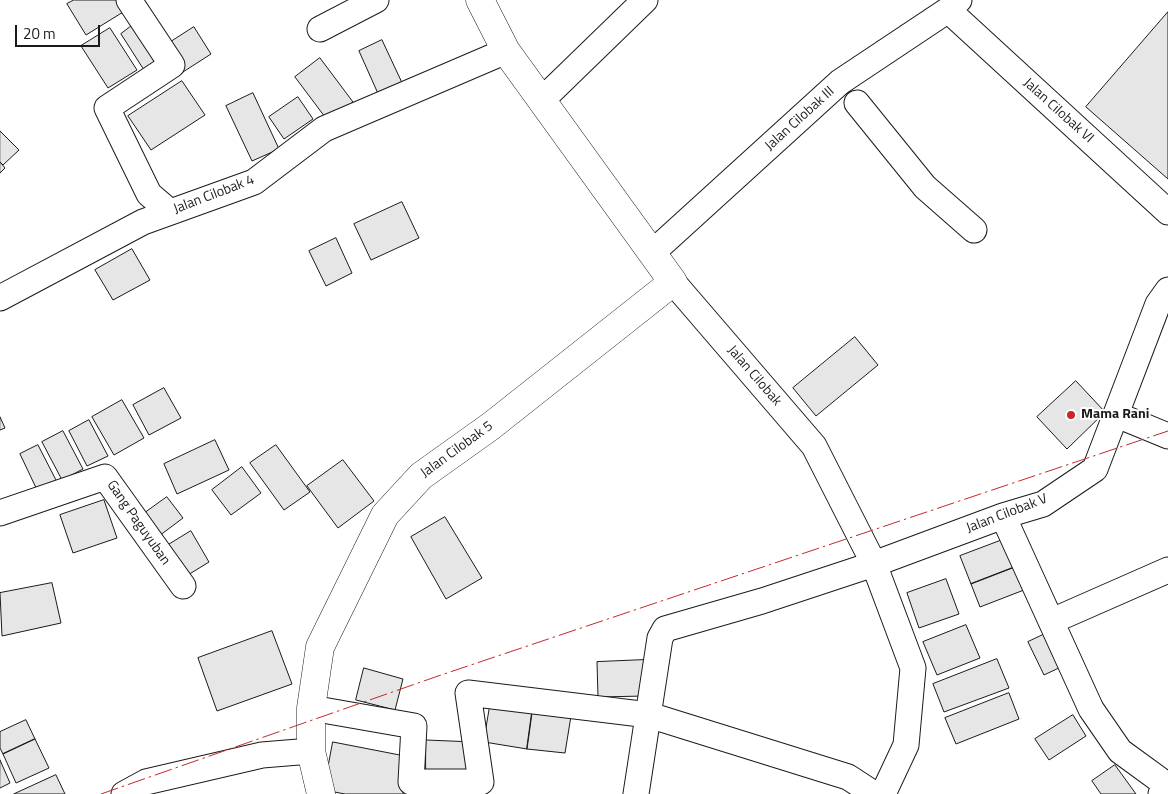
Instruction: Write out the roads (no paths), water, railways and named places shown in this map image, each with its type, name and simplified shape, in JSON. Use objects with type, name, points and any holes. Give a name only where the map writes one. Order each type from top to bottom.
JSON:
[{"type":"street","points":[[129,0],[172,65],[107,108],[149,194],[170,212]]},
{"type":"street","points":[[320,29],[376,0]]},
{"type":"street","name":"Jalan Cilobak","points":[[480,0],[506,51],[673,282],[814,446],[874,564],[913,668],[906,745],[883,794]]},
{"type":"street","points":[[542,100],[645,0]]},
{"type":"street","name":"Jalan Cilobak III","points":[[652,253],[953,5]]},
{"type":"street","name":"Jalan Cilobak VI","points":[[953,5],[1168,212]]},
{"type":"street","name":"Jalan Cilobak 4","points":[[0,298],[143,222],[254,182],[324,129],[506,51]]},
{"type":"street","points":[[847,91],[925,186],[974,230]]},
{"type":"street","name":"Jalan Cilobak 5","points":[[321,794],[310,751],[311,708],[320,647],[385,515],[421,476],[491,426],[673,282]]},
{"type":"street","name":"Jalan Cilobak V","points":[[649,716],[660,638],[665,629],[762,601],[874,564],[1003,516],[1042,504],[1095,469],[1158,304],[1168,290]]},
{"type":"street","points":[[1117,414],[1168,436]]},
{"type":"street","name":"Gang Paguyuban","points":[[0,513],[105,477],[183,586]]},
{"type":"street","points":[[1003,516],[1091,709],[1120,751],[1168,786],[1162,794]]},
{"type":"street","points":[[1052,621],[1168,570]]},
{"type":"street","points":[[311,708],[414,726],[411,782],[481,782],[468,693],[649,716],[848,777],[874,794]]},
{"type":"street","points":[[636,794],[649,716]]},
{"type":"street","points":[[124,794],[146,782],[262,755],[310,751]]},
{"type":"place","name":"Mama Rani","points":[[1071,415]]}]
